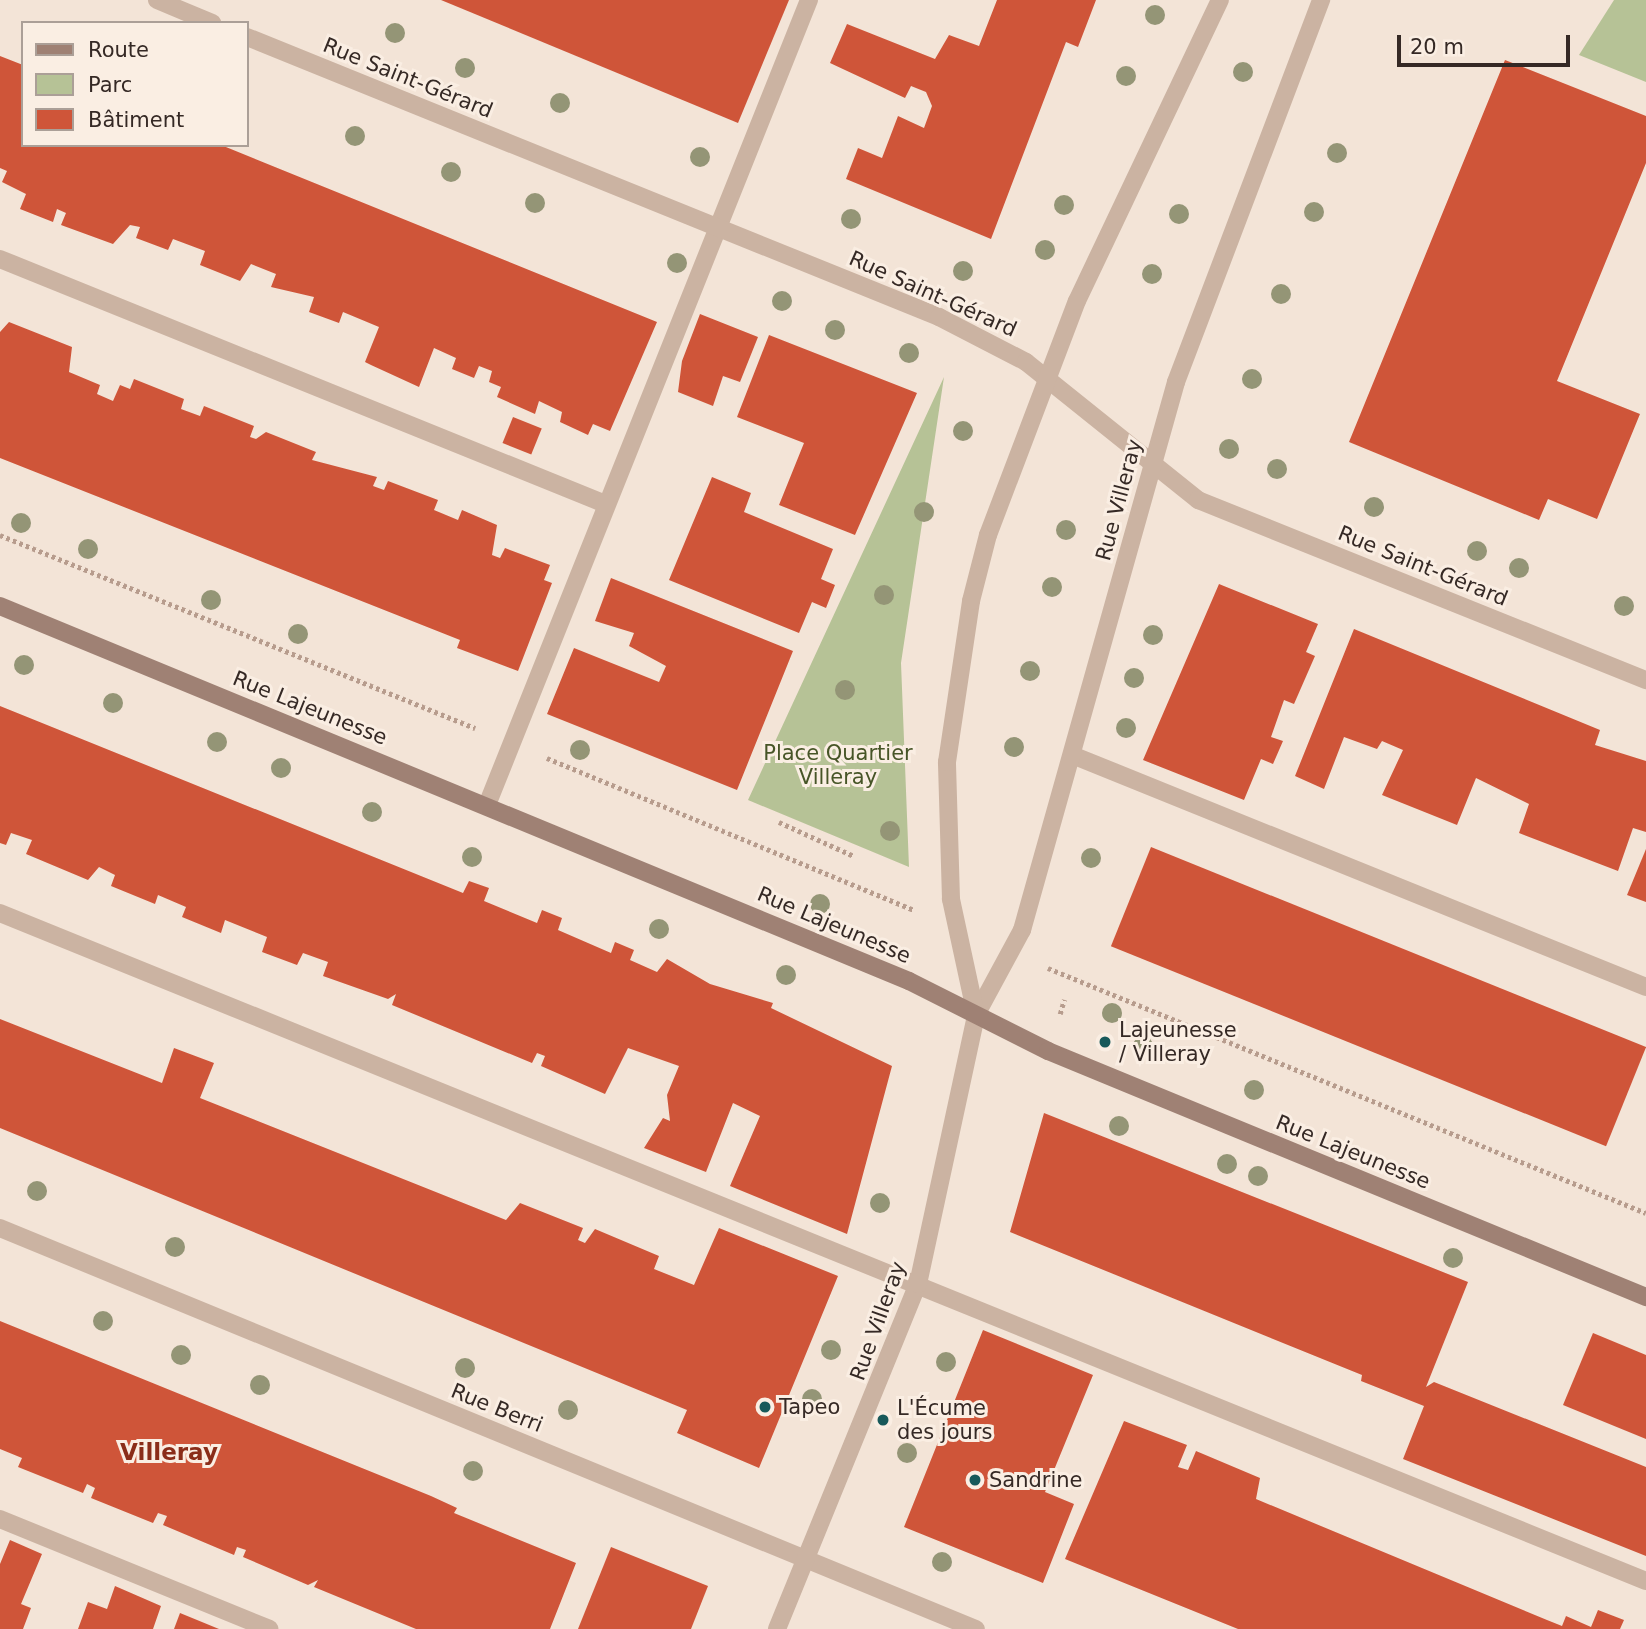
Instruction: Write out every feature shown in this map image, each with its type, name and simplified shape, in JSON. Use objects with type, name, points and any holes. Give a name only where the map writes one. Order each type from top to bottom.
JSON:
[{"type":"main road","name":"Rue Lajeunesse","points":[[0,606],[487,805],[976,1015],[1066,1059],[1646,1297]]},
{"type":"street","points":[[157,0],[207,21]]},
{"type":"street","points":[[487,805],[603,503],[809,0]]},
{"type":"street","name":"Rue Villeray","points":[[976,1015],[951,899],[950,725],[961,643],[988,535],[1077,301],[1220,0]]},
{"type":"street","name":"Rue Villeray","points":[[777,1629],[918,1284],[976,1015],[1022,930],[1175,382],[1321,0]]},
{"type":"street","name":"Rue Saint-Gérard","points":[[248,37],[939,317],[1048,380],[1151,466],[1198,500],[1646,680]]},
{"type":"street","points":[[0,259],[603,503]]},
{"type":"street","points":[[1072,755],[1646,987]]},
{"type":"street","points":[[0,913],[1646,1581]]},
{"type":"street","name":"Rue Berri","points":[[0,1228],[976,1629]]},
{"type":"street","points":[[0,1519],[269,1629]]},
{"type":"path","name":"Rue Lajeunesse","points":[[0,535],[479,730]]},
{"type":"path","name":"Rue Lajeunesse","points":[[537,754],[907,907]]},
{"type":"path","points":[[779,822],[854,856]]},
{"type":"path","points":[[1080,982],[1646,1213]]},
{"type":"green space","points":[[1614,0],[1646,0],[1646,82],[1579,55]]},
{"type":"green space","name":"Place Quartier Villeray","points":[[944,377],[901,663],[909,867],[748,800]]},
{"type":"building","points":[[441,0],[789,0],[738,123]]},
{"type":"building","points":[[997,0],[1096,0],[1078,47],[1066,42],[991,239],[846,179],[858,148],[882,158],[898,116],[924,128],[932,106],[926,92],[911,86],[905,98],[830,63],[847,24],[935,59],[949,35],[979,46]]},
{"type":"building","points":[[0,56],[21,64],[21,147],[226,147],[657,322],[610,431],[593,424],[588,435],[560,422],[562,412],[539,401],[535,414],[497,397],[501,387],[489,382],[492,371],[479,366],[474,378],[452,369],[456,358],[434,348],[419,387],[365,362],[379,327],[343,312],[339,323],[309,312],[314,297],[271,287],[276,274],[251,264],[240,281],[200,265],[205,251],[173,239],[168,250],[136,238],[140,227],[130,225],[113,244],[61,225],[66,213],[57,209],[53,222],[20,209],[26,194],[2,182],[7,171],[0,168]]},
{"type":"building","points":[[1505,60],[1646,116],[1646,163],[1557,381],[1640,414],[1597,519],[1548,499],[1539,520],[1349,442]]},
{"type":"building","points":[[700,314],[758,337],[740,382],[723,376],[713,406],[678,392],[682,361]]},
{"type":"building","points":[[9,322],[72,347],[69,372],[100,385],[97,394],[113,401],[120,385],[130,389],[134,379],[184,399],[181,409],[200,416],[204,406],[254,426],[250,437],[256,439],[266,432],[316,452],[312,460],[377,477],[373,486],[384,490],[388,481],[438,500],[434,510],[458,520],[462,510],[497,525],[492,555],[500,558],[505,548],[550,565],[544,580],[552,583],[518,671],[457,648],[460,640],[0,458],[0,332]]},
{"type":"building","points":[[769,335],[917,393],[855,535],[779,505],[804,443],[737,417]]},
{"type":"building","points":[[513,417],[542,429],[531,455],[503,443]]},
{"type":"building","points":[[712,477],[751,493],[744,512],[833,549],[821,579],[835,585],[826,608],[812,602],[799,633],[669,580]]},
{"type":"building","points":[[611,578],[793,651],[737,790],[547,714],[574,648],[659,682],[666,666],[629,646],[634,633],[595,621]]},
{"type":"building","points":[[1219,584],[1318,624],[1306,652],[1315,656],[1294,704],[1284,700],[1271,737],[1283,741],[1273,764],[1261,759],[1244,800],[1143,760]]},
{"type":"building","points":[[1354,629],[1600,730],[1595,745],[1646,761],[1646,832],[1633,828],[1618,871],[1519,833],[1529,804],[1476,778],[1457,825],[1382,795],[1403,750],[1382,741],[1377,749],[1344,737],[1324,789],[1295,776]]},
{"type":"building","points":[[0,706],[463,893],[469,881],[489,888],[484,901],[537,923],[542,910],[562,918],[558,930],[611,953],[615,942],[634,950],[630,960],[657,972],[667,959],[710,984],[773,1003],[771,1008],[892,1066],[847,1234],[730,1186],[760,1116],[733,1103],[706,1172],[644,1148],[663,1118],[670,1121],[667,1095],[679,1066],[628,1048],[605,1094],[541,1066],[545,1056],[537,1053],[532,1063],[392,1005],[396,994],[388,999],[323,976],[328,962],[303,953],[297,965],[262,952],[267,937],[225,920],[221,933],[182,917],[186,907],[158,895],[155,904],[111,886],[115,875],[99,867],[88,880],[26,854],[32,840],[11,833],[6,845],[0,843]]},
{"type":"building","points":[[1151,847],[1646,1047],[1606,1146],[1111,946]]},
{"type":"building","points":[[1646,849],[1646,902],[1627,895]]},
{"type":"building","points":[[0,1019],[162,1083],[174,1048],[214,1063],[200,1098],[506,1220],[520,1203],[583,1228],[578,1240],[585,1243],[595,1229],[659,1256],[654,1269],[694,1285],[719,1228],[838,1276],[759,1468],[677,1433],[687,1410],[0,1128]]},
{"type":"building","points":[[1044,1113],[1468,1282],[1426,1387],[1434,1382],[1646,1467],[1646,1556],[1403,1459],[1424,1406],[1361,1381],[1362,1375],[1010,1232]]},
{"type":"building","points":[[0,1321],[431,1496],[457,1508],[454,1513],[576,1563],[550,1629],[416,1629],[314,1587],[318,1580],[308,1585],[243,1557],[246,1550],[237,1547],[234,1555],[163,1525],[167,1516],[158,1513],[153,1523],[91,1498],[95,1488],[87,1484],[83,1493],[18,1467],[22,1458],[0,1449]]},
{"type":"building","points":[[983,1330],[1093,1375],[1045,1492],[1074,1504],[1043,1583],[904,1527]]},
{"type":"building","points":[[1593,1333],[1646,1355],[1646,1439],[1563,1405]]},
{"type":"building","points":[[1124,1421],[1187,1445],[1178,1467],[1188,1470],[1196,1451],[1260,1478],[1256,1499],[1562,1626],[1566,1616],[1591,1627],[1598,1610],[1624,1620],[1620,1629],[1238,1629],[1065,1559]]},
{"type":"building","points":[[10,1540],[42,1554],[21,1604],[31,1608],[23,1629],[0,1629],[0,1564]]},
{"type":"building","points":[[611,1547],[708,1586],[691,1629],[578,1629]]},
{"type":"building","points":[[115,1586],[161,1606],[153,1629],[78,1629],[88,1602],[107,1609]]},
{"type":"building","points":[[180,1613],[219,1629],[174,1629]]},
{"type":"place","name":"Lajeunesse / Villeray","points":[[1105,1042]]},
{"type":"place","name":"Tapeo","points":[[765,1407]]},
{"type":"place","name":"L'Écume des jours","points":[[883,1420]]},
{"type":"place","name":"Sandrine","points":[[975,1480]]},
{"type":"district","name":"Villeray","points":[[169,1452]]}]
